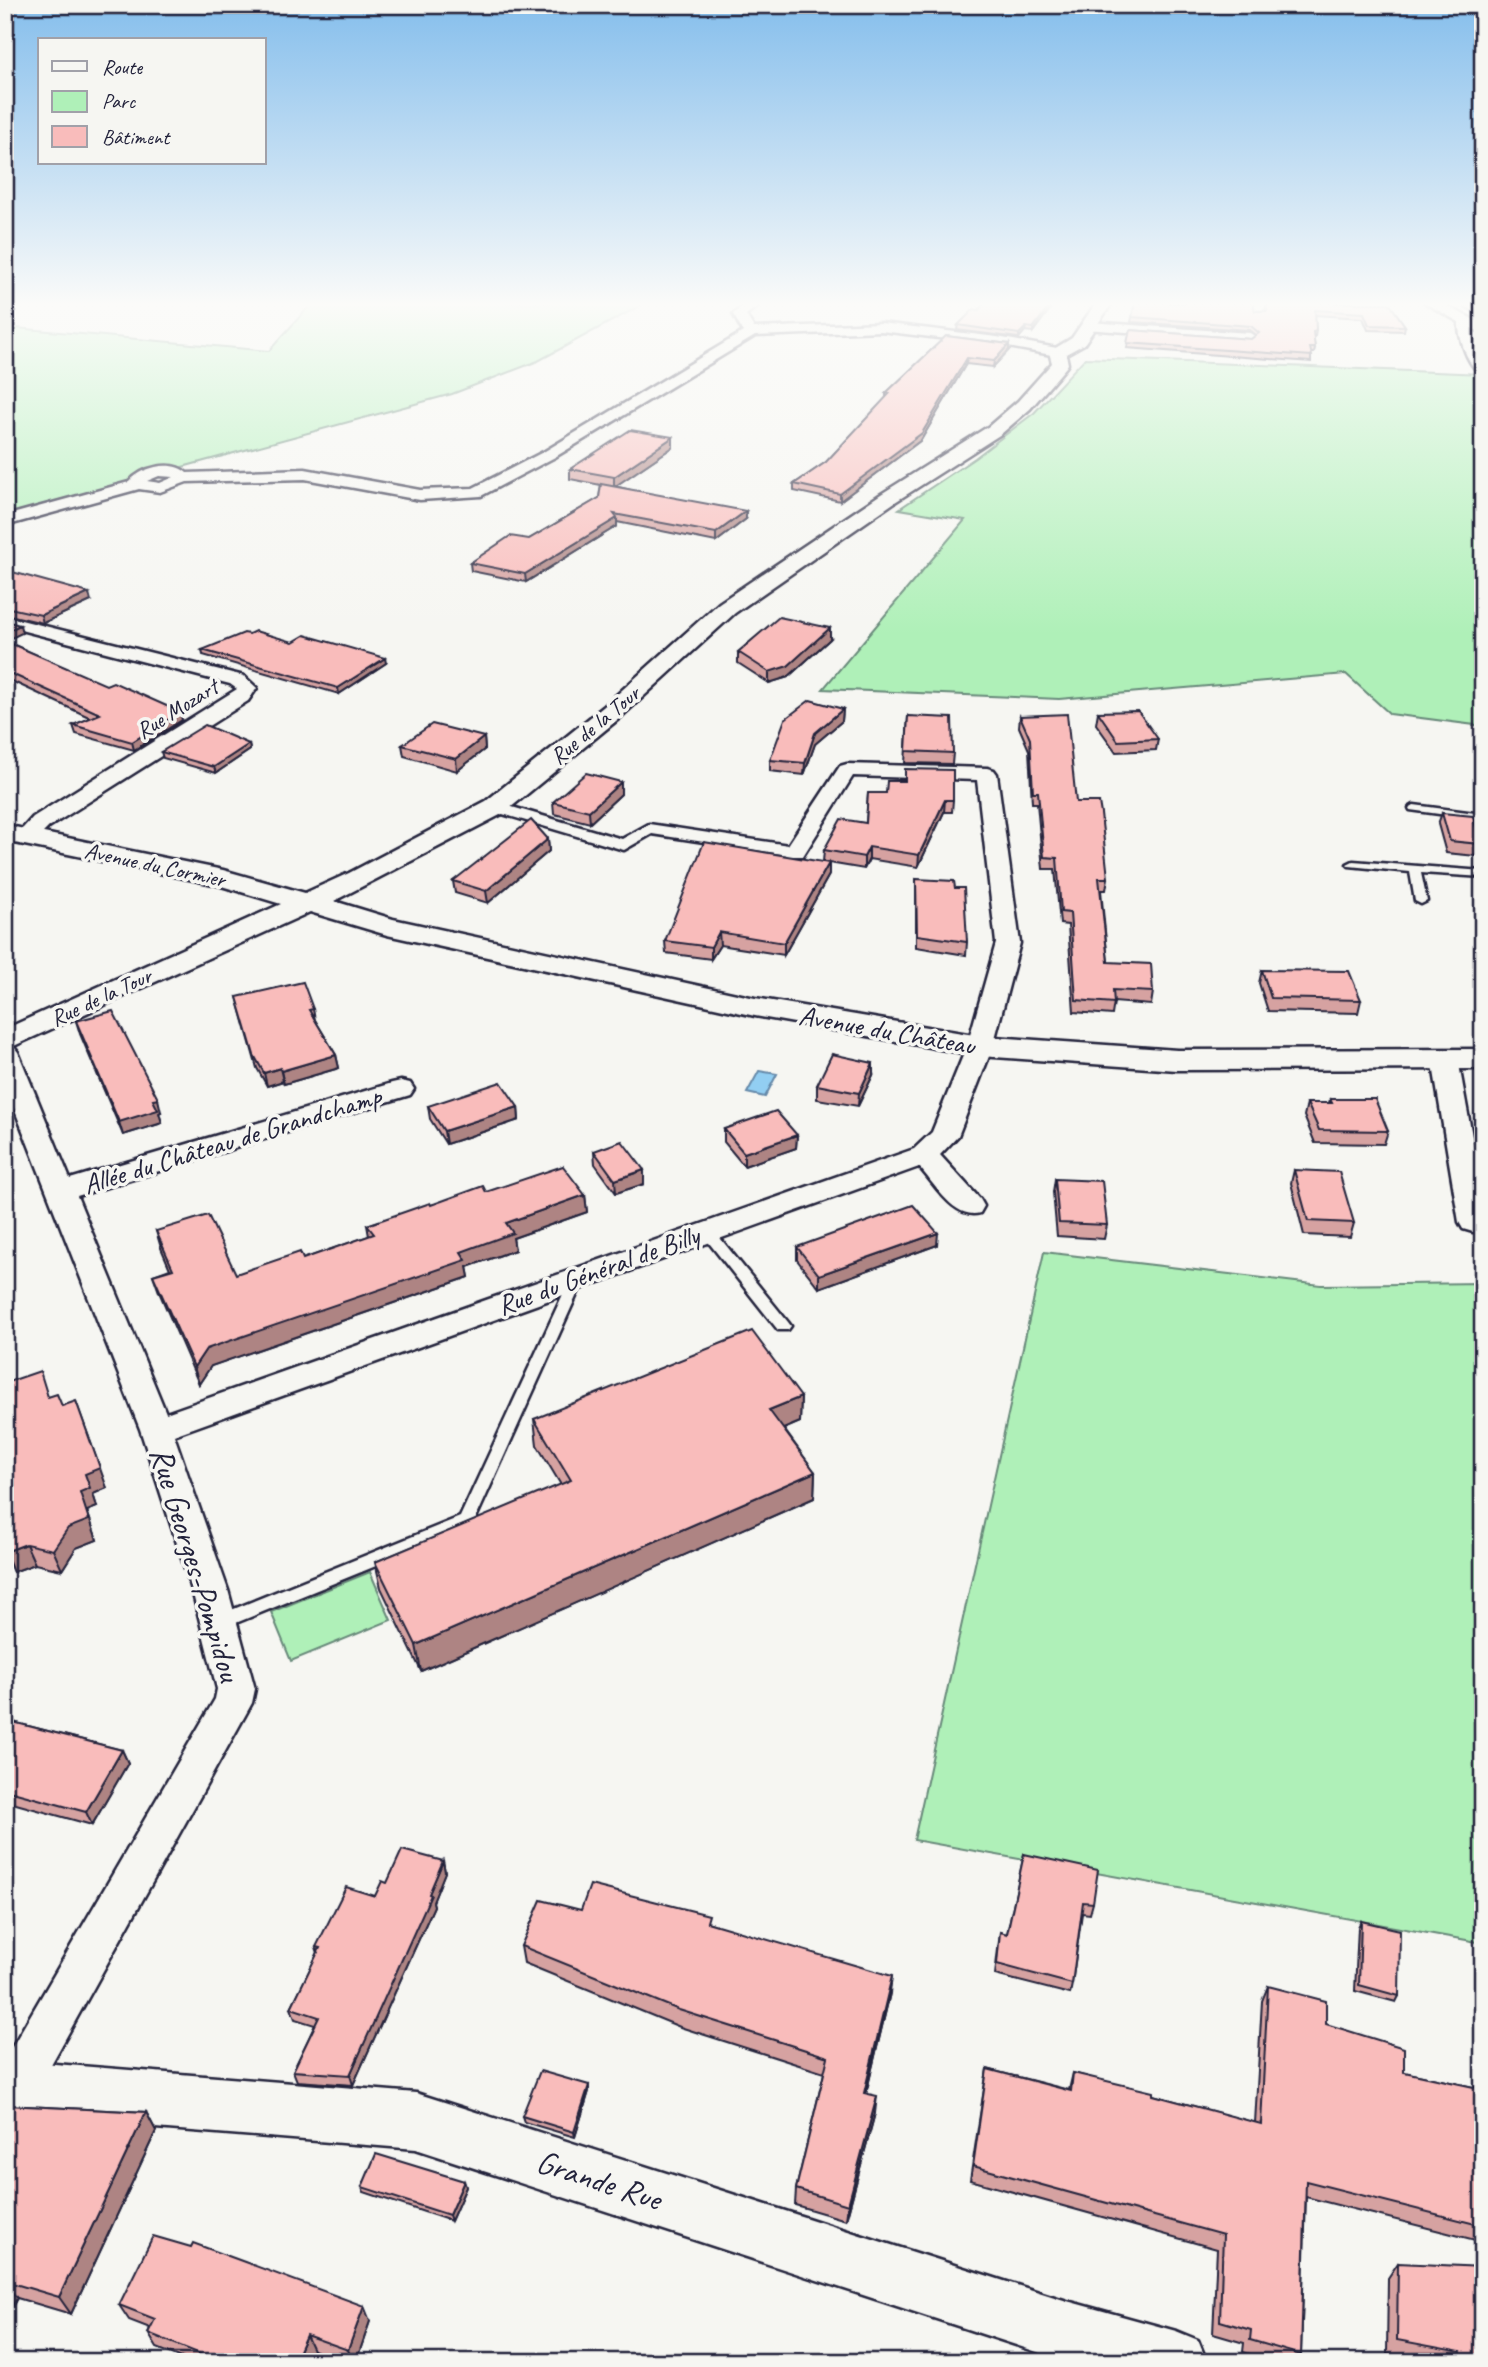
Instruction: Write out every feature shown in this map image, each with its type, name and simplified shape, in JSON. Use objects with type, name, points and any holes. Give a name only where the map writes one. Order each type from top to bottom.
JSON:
[{"type":"street","points":[[5,522],[139,484],[137,479],[140,477],[159,471],[178,473],[183,478],[305,474],[420,495],[476,493],[550,454],[617,413]]},
{"type":"street","name":"Rue de la Tour","points":[[5,1041],[359,879],[495,807],[612,712],[727,608],[888,498],[995,430],[1014,413]]},
{"type":"street","name":"Rue Mozart","points":[[5,621],[237,680],[247,688],[242,697],[15,836]]},
{"type":"street","name":"Rue du Général de Billy","points":[[156,1429],[924,1155],[944,1136],[980,1046],[1008,943],[987,774],[848,770],[795,851]]},
{"type":"street","points":[[495,807],[624,845],[649,829],[795,851]]},
{"type":"street","name":"Avenue du Cormier","points":[[15,836],[223,878],[303,903]]},
{"type":"street","name":"Avenue du Château","points":[[303,903],[387,926],[755,1007],[980,1046],[1177,1060],[1483,1059]]},
{"type":"street","name":"Rue Georges-Pompidou","points":[[5,1052],[156,1429],[219,1623],[236,1689],[233,1703],[9,2088]]},
{"type":"street","points":[[1444,1059],[1473,1222]]},
{"type":"street","name":"Allée du Château de Grandchamp","points":[[62,1191],[401,1088]]},
{"type":"street","points":[[924,1155],[970,1206]]},
{"type":"street","name":"Grande Rue","points":[[9,2088],[416,2121],[1064,2346],[1175,2362]]},
{"type":"lane","points":[[1413,808],[1483,817]]},
{"type":"lane","points":[[1353,864],[1483,874]]},
{"type":"lane","points":[[1415,870],[1420,901]]},
{"type":"lane","points":[[707,1231],[783,1326]]},
{"type":"lane","points":[[219,1623],[466,1522],[578,1278]]},
{"type":"green space","points":[[5,413],[380,413],[5,515]]},
{"type":"green space","points":[[1033,413],[1483,413],[1483,726],[1390,714],[1346,674],[1059,699],[823,689],[965,520],[899,509],[975,458]]},
{"type":"green space","points":[[1044,1252],[1321,1285],[1483,1283],[1483,1943],[914,1840]]},
{"type":"green space","points":[[370,1572],[391,1620],[291,1661],[271,1612]]},
{"type":"water","points":[[759,1071],[777,1074],[765,1097],[747,1093]]},
{"type":"building","points":[[871,413],[934,413],[922,433],[840,494],[794,484],[826,462]]},
{"type":"building","points":[[630,430],[673,437],[614,477],[570,469]]},
{"type":"building","points":[[601,484],[746,511],[716,533],[614,514],[617,518],[525,574],[470,563],[510,536],[529,539],[599,498]]},
{"type":"building","points":[[5,570],[89,593],[41,615],[5,607]]},
{"type":"building","points":[[779,617],[830,628],[788,666],[769,672],[738,652]]},
{"type":"building","points":[[5,621],[20,625],[5,632]]},
{"type":"building","points":[[255,631],[293,642],[305,635],[385,658],[338,688],[202,650]]},
{"type":"building","points":[[5,641],[106,685],[113,682],[180,712],[132,742],[73,725],[100,714],[5,671]]},
{"type":"building","points":[[810,700],[843,709],[815,733],[805,763],[770,760],[785,719]]},
{"type":"building","points":[[1138,711],[1158,739],[1118,741],[1098,712]]},
{"type":"building","points":[[1067,714],[1076,802],[1099,802],[1101,814],[1108,878],[1099,878],[1108,962],[1151,964],[1153,992],[1113,990],[1114,1003],[1076,1000],[1070,913],[1061,912],[1057,858],[1044,857],[1038,792],[1033,792],[1030,739],[1020,716]]},
{"type":"building","points":[[908,716],[952,718],[953,753],[906,751]]},
{"type":"building","points":[[432,724],[484,737],[456,759],[402,745]]},
{"type":"building","points":[[205,725],[249,744],[214,767],[161,752]]},
{"type":"building","points":[[905,769],[953,770],[953,800],[945,800],[919,855],[869,847],[864,857],[824,850],[841,819],[866,823],[868,793],[886,793],[887,781],[905,781]]},
{"type":"building","points":[[586,773],[621,782],[589,811],[553,802]]},
{"type":"building","points":[[1442,813],[1473,816],[1480,844],[1450,841]]},
{"type":"building","points":[[531,820],[548,839],[486,891],[453,881]]},
{"type":"building","points":[[704,842],[829,863],[784,943],[719,932],[711,947],[665,941]]},
{"type":"building","points":[[916,879],[954,881],[955,888],[964,888],[967,942],[917,935]]},
{"type":"building","points":[[1262,970],[1349,971],[1361,1000],[1271,998]]},
{"type":"building","points":[[303,982],[313,1009],[309,1010],[336,1055],[281,1071],[280,1068],[264,1073],[254,1055],[237,997]]},
{"type":"building","points":[[113,1011],[158,1099],[153,1100],[158,1110],[119,1122],[76,1021]]},
{"type":"building","points":[[832,1054],[873,1063],[859,1093],[817,1085]]},
{"type":"building","points":[[501,1082],[518,1107],[444,1131],[428,1106]]},
{"type":"building","points":[[1330,1099],[1375,1099],[1388,1131],[1319,1130],[1307,1103],[1332,1103]]},
{"type":"building","points":[[776,1111],[797,1135],[744,1153],[724,1129]]},
{"type":"building","points":[[622,1141],[644,1170],[615,1180],[594,1151]]},
{"type":"building","points":[[563,1166],[585,1195],[506,1223],[513,1233],[461,1252],[466,1260],[206,1349],[194,1367],[153,1275],[173,1269],[156,1231],[208,1215],[236,1274],[300,1252],[303,1259],[374,1234],[367,1225],[483,1186],[486,1192]]},
{"type":"building","points":[[1294,1170],[1339,1172],[1354,1223],[1308,1221]]},
{"type":"building","points":[[1055,1179],[1102,1181],[1107,1225],[1059,1223]]},
{"type":"building","points":[[913,1205],[938,1233],[819,1275],[797,1247]]},
{"type":"building","points":[[752,1331],[801,1397],[769,1410],[815,1472],[416,1645],[375,1562],[571,1480],[534,1419]]},
{"type":"building","points":[[40,1371],[48,1397],[57,1394],[62,1406],[76,1401],[100,1468],[85,1474],[90,1488],[80,1492],[89,1520],[68,1528],[53,1550],[26,1544],[5,1552],[5,1383]]},
{"type":"building","points":[[5,1720],[122,1750],[86,1812],[5,1790]]},
{"type":"building","points":[[402,1850],[443,1861],[429,1894],[431,1895],[350,2075],[293,2071],[319,2017],[291,2008],[320,1948],[316,1947],[346,1887],[375,1896],[382,1881],[387,1883]]},
{"type":"building","points":[[1024,1854],[1098,1870],[1093,1903],[1083,1902],[1072,1984],[997,1964],[1000,1932],[1007,1934]]},
{"type":"building","points":[[590,1885],[709,1915],[707,1922],[892,1976],[864,2093],[877,2096],[848,2205],[796,2189],[828,2057],[679,2010],[521,1946],[541,1900],[581,1910]]},
{"type":"building","points":[[1361,1921],[1400,1930],[1399,1996],[1359,1985]]},
{"type":"building","points":[[1268,1986],[1326,2001],[1326,2024],[1404,2048],[1404,2072],[1483,2089],[1483,2226],[1306,2181],[1301,2355],[1250,2340],[1251,2330],[1220,2321],[1223,2235],[973,2166],[987,2069],[1071,2091],[1073,2073],[1153,2092],[1153,2095],[1261,2124]]},
{"type":"building","points":[[540,2071],[589,2085],[574,2132],[522,2116]]},
{"type":"building","points":[[5,2105],[146,2112],[59,2297],[5,2281]]},
{"type":"building","points":[[376,2154],[464,2181],[449,2215],[362,2187]]},
{"type":"building","points":[[153,2236],[191,2247],[193,2243],[364,2306],[348,2350],[306,2335],[294,2362],[220,2362],[148,2333],[155,2319],[119,2305]]},
{"type":"building","points":[[1398,2263],[1483,2267],[1483,2362],[1462,2362],[1461,2352],[1397,2340]]}]
